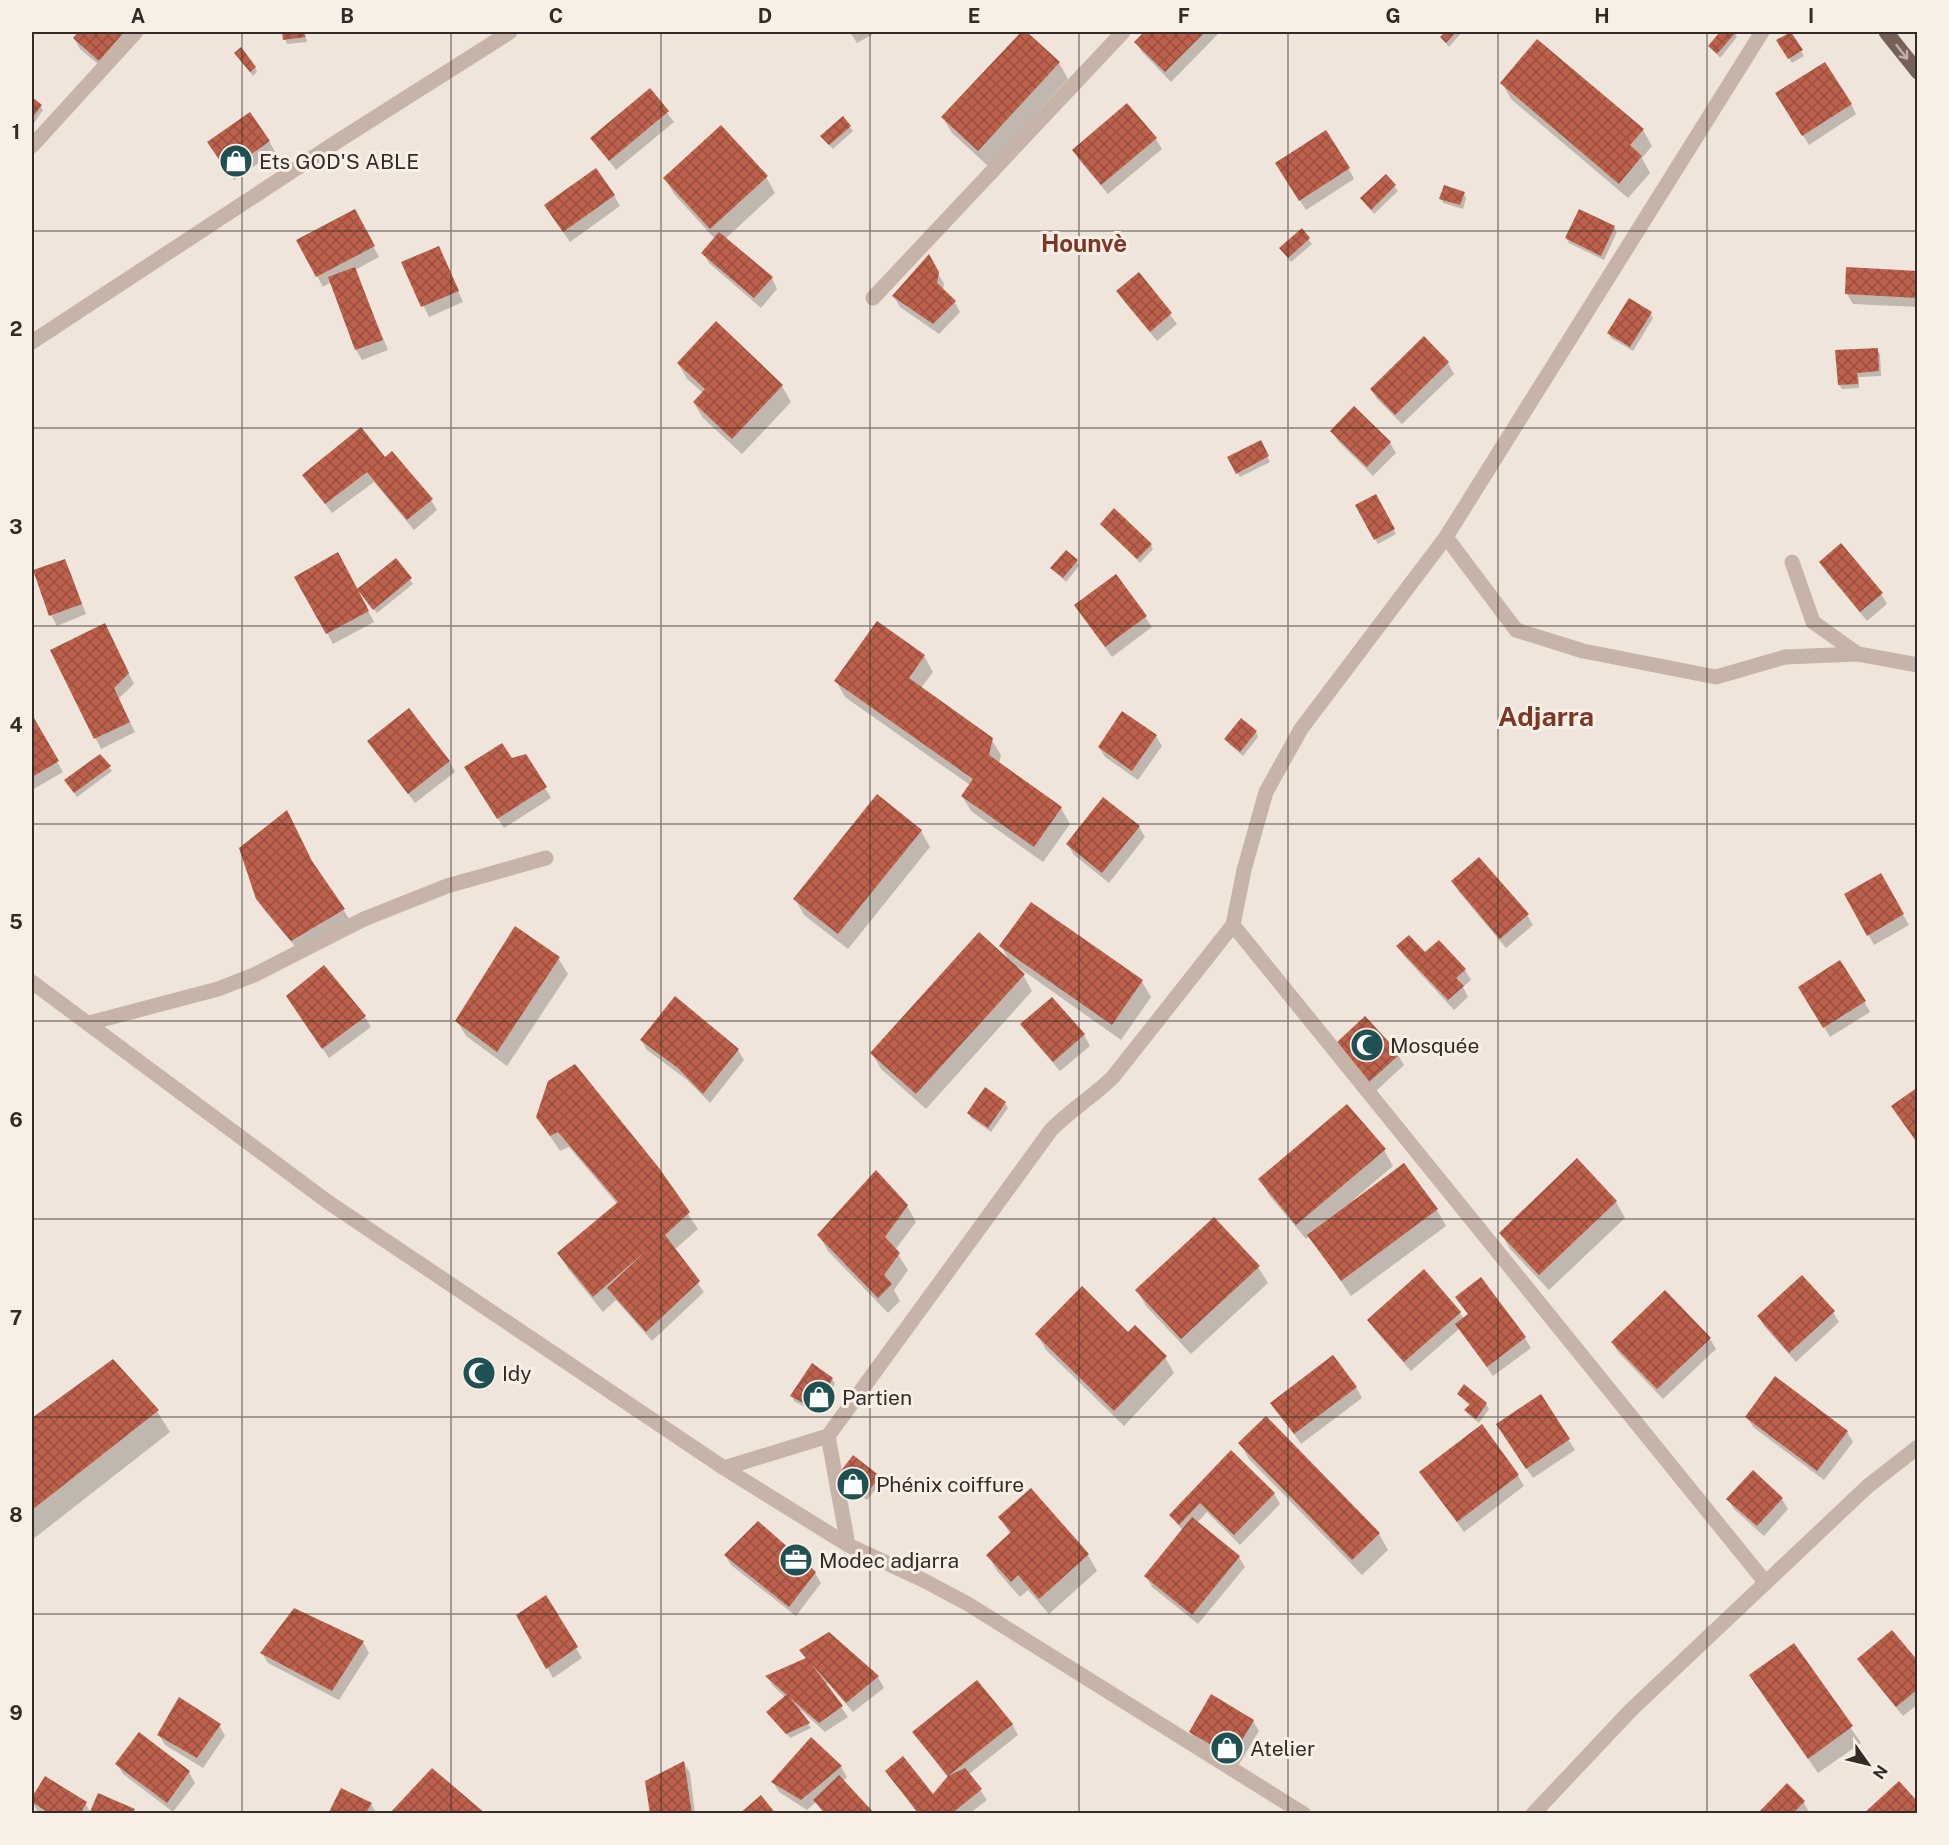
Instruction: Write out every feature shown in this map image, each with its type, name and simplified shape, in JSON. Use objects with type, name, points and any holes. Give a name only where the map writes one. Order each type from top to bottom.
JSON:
[{"type":"main road","points":[[1886,32],[1917,72]]},
{"type":"street","points":[[32,146],[136,32]]},
{"type":"street","points":[[32,342],[338,141],[510,32]]},
{"type":"street","points":[[873,298],[1123,32]]},
{"type":"street","points":[[724,1468],[828,1436],[1051,1130],[1066,1114],[1096,1093],[1113,1077],[1233,925],[1244,870],[1266,792],[1296,738],[1446,537],[1762,32]]},
{"type":"street","points":[[1446,537],[1516,630],[1583,651],[1716,677],[1785,657],[1858,654],[1917,666]]},
{"type":"street","points":[[1792,562],[1813,622],[1858,654]]},
{"type":"street","points":[[89,1023],[218,989],[254,975],[364,919],[395,906],[447,886],[546,858]]},
{"type":"street","points":[[1233,925],[1766,1583]]},
{"type":"street","points":[[32,982],[328,1202],[724,1468],[848,1545],[969,1604],[1304,1814]]},
{"type":"street","points":[[828,1436],[848,1545]]},
{"type":"street","points":[[1533,1814],[1631,1710],[1868,1486],[1917,1447]]},
{"type":"building","points":[[78,32],[124,32],[99,61],[73,38]]},
{"type":"building","points":[[282,32],[304,32],[305,37],[283,40]]},
{"type":"building","points":[[1021,32],[1027,32],[1060,62],[978,151],[941,117]]},
{"type":"building","points":[[1144,32],[1205,32],[1165,72],[1134,42]]},
{"type":"building","points":[[1445,32],[1456,32],[1446,43],[1440,37]]},
{"type":"building","points":[[1720,32],[1736,32],[1717,54],[1708,46]]},
{"type":"building","points":[[1791,32],[1803,50],[1788,59],[1776,40]]},
{"type":"building","points":[[1537,39],[1644,129],[1630,145],[1642,156],[1619,184],[1500,83]]},
{"type":"building","points":[[241,47],[256,67],[250,72],[234,53]]},
{"type":"building","points":[[1825,62],[1852,104],[1802,136],[1775,93]]},
{"type":"building","points":[[650,88],[669,111],[609,161],[590,138]]},
{"type":"building","points":[[32,97],[42,105],[32,118]]},
{"type":"building","points":[[1127,103],[1157,138],[1101,185],[1072,150]]},
{"type":"building","points":[[250,112],[270,141],[227,171],[207,142]]},
{"type":"building","points":[[843,116],[851,126],[829,145],[820,136]]},
{"type":"building","points":[[721,125],[768,176],[710,229],[663,178]]},
{"type":"building","points":[[1326,130],[1350,168],[1299,201],[1275,163]]},
{"type":"building","points":[[596,168],[615,195],[563,232],[544,205]]},
{"type":"building","points":[[1386,174],[1396,185],[1371,210],[1360,198]]},
{"type":"building","points":[[1444,185],[1465,192],[1460,205],[1439,199]]},
{"type":"building","points":[[355,209],[375,246],[316,277],[296,240]]},
{"type":"building","points":[[1579,209],[1615,226],[1601,256],[1565,238]]},
{"type":"building","points":[[1302,228],[1310,238],[1288,258],[1279,248]]},
{"type":"building","points":[[719,232],[773,277],[754,298],[701,253]]},
{"type":"building","points":[[439,246],[459,291],[421,307],[401,262]]},
{"type":"building","points":[[929,254],[939,272],[937,283],[956,301],[933,324],[892,296]]},
{"type":"building","points":[[355,267],[383,340],[355,350],[328,277]]},
{"type":"building","points":[[1846,267],[1918,271],[1918,298],[1845,294]]},
{"type":"building","points":[[1139,272],[1172,313],[1150,332],[1116,291]]},
{"type":"building","points":[[1629,298],[1652,312],[1630,347],[1607,333]]},
{"type":"building","points":[[716,321],[783,385],[732,439],[693,402],[705,389],[677,363]]},
{"type":"building","points":[[1424,336],[1449,362],[1395,415],[1370,389]]},
{"type":"building","points":[[1878,348],[1879,371],[1857,373],[1858,384],[1838,385],[1835,350]]},
{"type":"building","points":[[1354,406],[1391,442],[1367,467],[1330,431]]},
{"type":"building","points":[[361,427],[385,457],[392,451],[433,499],[407,520],[367,472],[325,504],[302,475]]},
{"type":"building","points":[[1261,440],[1269,456],[1236,474],[1227,457]]},
{"type":"building","points":[[1376,494],[1395,529],[1374,540],[1355,505]]},
{"type":"building","points":[[1114,508],[1152,544],[1137,559],[1100,524]]},
{"type":"building","points":[[1841,543],[1883,593],[1860,612],[1819,562]]},
{"type":"building","points":[[1066,550],[1078,560],[1063,578],[1050,568]]},
{"type":"building","points":[[338,552],[369,611],[326,634],[294,577]]},
{"type":"building","points":[[396,558],[412,578],[373,610],[357,589]]},
{"type":"building","points":[[65,559],[82,604],[49,616],[33,570]]},
{"type":"building","points":[[1116,574],[1147,616],[1105,647],[1074,605]]},
{"type":"building","points":[[877,621],[925,655],[909,678],[993,738],[989,755],[1062,807],[1034,847],[961,796],[973,779],[834,681]]},
{"type":"building","points":[[105,623],[129,673],[114,688],[130,722],[94,739],[50,650]]},
{"type":"building","points":[[409,708],[450,761],[408,794],[367,741]]},
{"type":"building","points":[[1122,711],[1157,735],[1132,771],[1098,747]]},
{"type":"building","points":[[34,718],[59,761],[32,777],[32,719]]},
{"type":"building","points":[[1241,718],[1257,731],[1240,752],[1224,739]]},
{"type":"building","points":[[502,743],[512,758],[526,754],[547,787],[497,819],[464,767]]},
{"type":"building","points":[[100,754],[111,766],[74,793],[64,780]]},
{"type":"building","points":[[877,794],[922,830],[838,934],[793,899]]},
{"type":"building","points":[[1103,797],[1140,826],[1102,873],[1066,844]]},
{"type":"building","points":[[287,810],[312,861],[345,909],[291,941],[256,899],[239,848]]},
{"type":"building","points":[[1479,857],[1529,914],[1500,939],[1451,881]]},
{"type":"building","points":[[1881,873],[1904,914],[1867,936],[1844,894]]},
{"type":"building","points":[[1031,902],[1143,980],[1112,1025],[999,946]]},
{"type":"building","points":[[515,926],[560,957],[497,1052],[455,1021]]},
{"type":"building","points":[[979,932],[1025,974],[916,1094],[870,1053]]},
{"type":"building","points":[[1409,935],[1425,952],[1439,940],[1466,969],[1456,978],[1464,986],[1448,1000],[1396,946]]},
{"type":"building","points":[[1840,960],[1866,1001],[1823,1028],[1798,987]]},
{"type":"building","points":[[324,965],[366,1016],[322,1049],[286,996]]},
{"type":"building","points":[[675,996],[739,1049],[703,1094],[678,1068],[640,1040]]},
{"type":"building","points":[[1052,997],[1085,1034],[1053,1062],[1020,1024]]},
{"type":"building","points":[[1365,1016],[1400,1054],[1369,1082],[1335,1044]]},
{"type":"building","points":[[575,1064],[659,1168],[690,1212],[665,1235],[700,1281],[646,1332],[607,1288],[649,1248],[593,1297],[557,1253],[618,1202],[558,1132],[550,1136],[536,1117],[548,1081]]},
{"type":"building","points":[[985,1087],[1006,1102],[988,1128],[967,1113]]},
{"type":"building","points":[[1918,1087],[1918,1144],[1891,1106]]},
{"type":"building","points":[[1347,1104],[1386,1149],[1296,1225],[1258,1179]]},
{"type":"building","points":[[1577,1158],[1617,1201],[1539,1275],[1499,1233]]},
{"type":"building","points":[[1404,1163],[1438,1209],[1341,1281],[1307,1235]]},
{"type":"building","points":[[876,1170],[908,1205],[885,1237],[900,1253],[884,1275],[892,1284],[878,1298],[817,1235]]},
{"type":"building","points":[[1214,1217],[1260,1266],[1181,1339],[1135,1290]]},
{"type":"building","points":[[1424,1269],[1461,1312],[1404,1362],[1367,1320]]},
{"type":"building","points":[[1802,1275],[1835,1311],[1789,1353],[1757,1316]]},
{"type":"building","points":[[1481,1277],[1526,1337],[1487,1367],[1455,1324],[1468,1314],[1455,1297]]},
{"type":"building","points":[[1082,1286],[1128,1332],[1135,1325],[1167,1356],[1114,1411],[1035,1334]]},
{"type":"building","points":[[1665,1290],[1711,1338],[1657,1389],[1611,1342]]},
{"type":"building","points":[[1333,1355],[1357,1387],[1294,1434],[1270,1403]]},
{"type":"building","points":[[113,1359],[159,1410],[32,1510],[32,1418]]},
{"type":"building","points":[[812,1363],[833,1378],[815,1409],[790,1396]]},
{"type":"building","points":[[1775,1376],[1848,1431],[1817,1471],[1745,1417]]},
{"type":"building","points":[[1464,1384],[1487,1403],[1476,1419],[1464,1410],[1470,1404],[1457,1394]]},
{"type":"building","points":[[1541,1394],[1570,1439],[1526,1469],[1496,1424]]},
{"type":"building","points":[[1266,1416],[1380,1533],[1352,1560],[1238,1443]]},
{"type":"building","points":[[1482,1424],[1519,1475],[1457,1522],[1419,1472]]},
{"type":"building","points":[[1231,1450],[1275,1493],[1234,1535],[1200,1503],[1179,1525],[1169,1515]]},
{"type":"building","points":[[853,1455],[880,1476],[864,1497],[837,1476]]},
{"type":"building","points":[[1753,1470],[1783,1498],[1757,1526],[1726,1499]]},
{"type":"building","points":[[1031,1488],[1089,1554],[1039,1599],[1018,1575],[1011,1582],[986,1555],[1011,1532],[998,1517]]},
{"type":"building","points":[[1192,1517],[1240,1556],[1192,1615],[1144,1576]]},
{"type":"building","points":[[758,1521],[816,1572],[789,1607],[724,1555]]},
{"type":"building","points":[[546,1595],[578,1647],[546,1669],[516,1615]]},
{"type":"building","points":[[294,1608],[364,1641],[332,1691],[260,1653]]},
{"type":"building","points":[[1892,1630],[1918,1661],[1918,1689],[1896,1707],[1857,1659]]},
{"type":"building","points":[[829,1632],[879,1676],[846,1703],[810,1662],[843,1706],[819,1723],[765,1676],[806,1658],[799,1650]]},
{"type":"building","points":[[1794,1643],[1853,1726],[1808,1759],[1749,1675]]},
{"type":"building","points":[[977,1680],[1013,1724],[948,1776],[912,1732]]},
{"type":"building","points":[[787,1694],[810,1723],[786,1734],[766,1712]]},
{"type":"building","points":[[1211,1694],[1254,1720],[1232,1757],[1189,1732]]},
{"type":"building","points":[[179,1697],[221,1724],[197,1758],[157,1735]]},
{"type":"building","points":[[139,1732],[190,1771],[167,1803],[115,1764]]},
{"type":"building","points":[[811,1737],[842,1766],[801,1800],[771,1782]]},
{"type":"building","points":[[903,1756],[933,1794],[948,1776],[965,1768],[982,1789],[951,1814],[919,1814],[885,1771]]},
{"type":"building","points":[[684,1761],[692,1814],[650,1814],[645,1781]]},
{"type":"building","points":[[432,1768],[486,1814],[389,1814]]},
{"type":"building","points":[[839,1775],[875,1814],[826,1814],[813,1800]]},
{"type":"building","points":[[45,1776],[87,1802],[80,1814],[50,1814],[32,1802],[32,1797]]},
{"type":"building","points":[[1899,1781],[1918,1802],[1918,1814],[1863,1814]]},
{"type":"building","points":[[1787,1783],[1805,1801],[1792,1814],[1757,1814]]},
{"type":"building","points":[[341,1788],[372,1803],[365,1814],[328,1814]]},
{"type":"building","points":[[98,1793],[135,1809],[132,1814],[89,1814]]},
{"type":"building","points":[[761,1795],[776,1814],[739,1814]]},
{"type":"place","name":"Ets GOD'S ABLE","points":[[236,161]]},
{"type":"place","name":"Mosquée","points":[[1367,1045]]},
{"type":"place","name":"Idy","points":[[479,1373]]},
{"type":"place","name":"Partien","points":[[819,1397]]},
{"type":"place","name":"Phénix coiffure","points":[[853,1484]]},
{"type":"place","name":"Modec adjarra","points":[[796,1560]]},
{"type":"place","name":"Atelier","points":[[1227,1748]]},
{"type":"district","name":"Hounvè","points":[[1084,243]]},
{"type":"district","name":"Adjarra","points":[[1546,716]]}]
